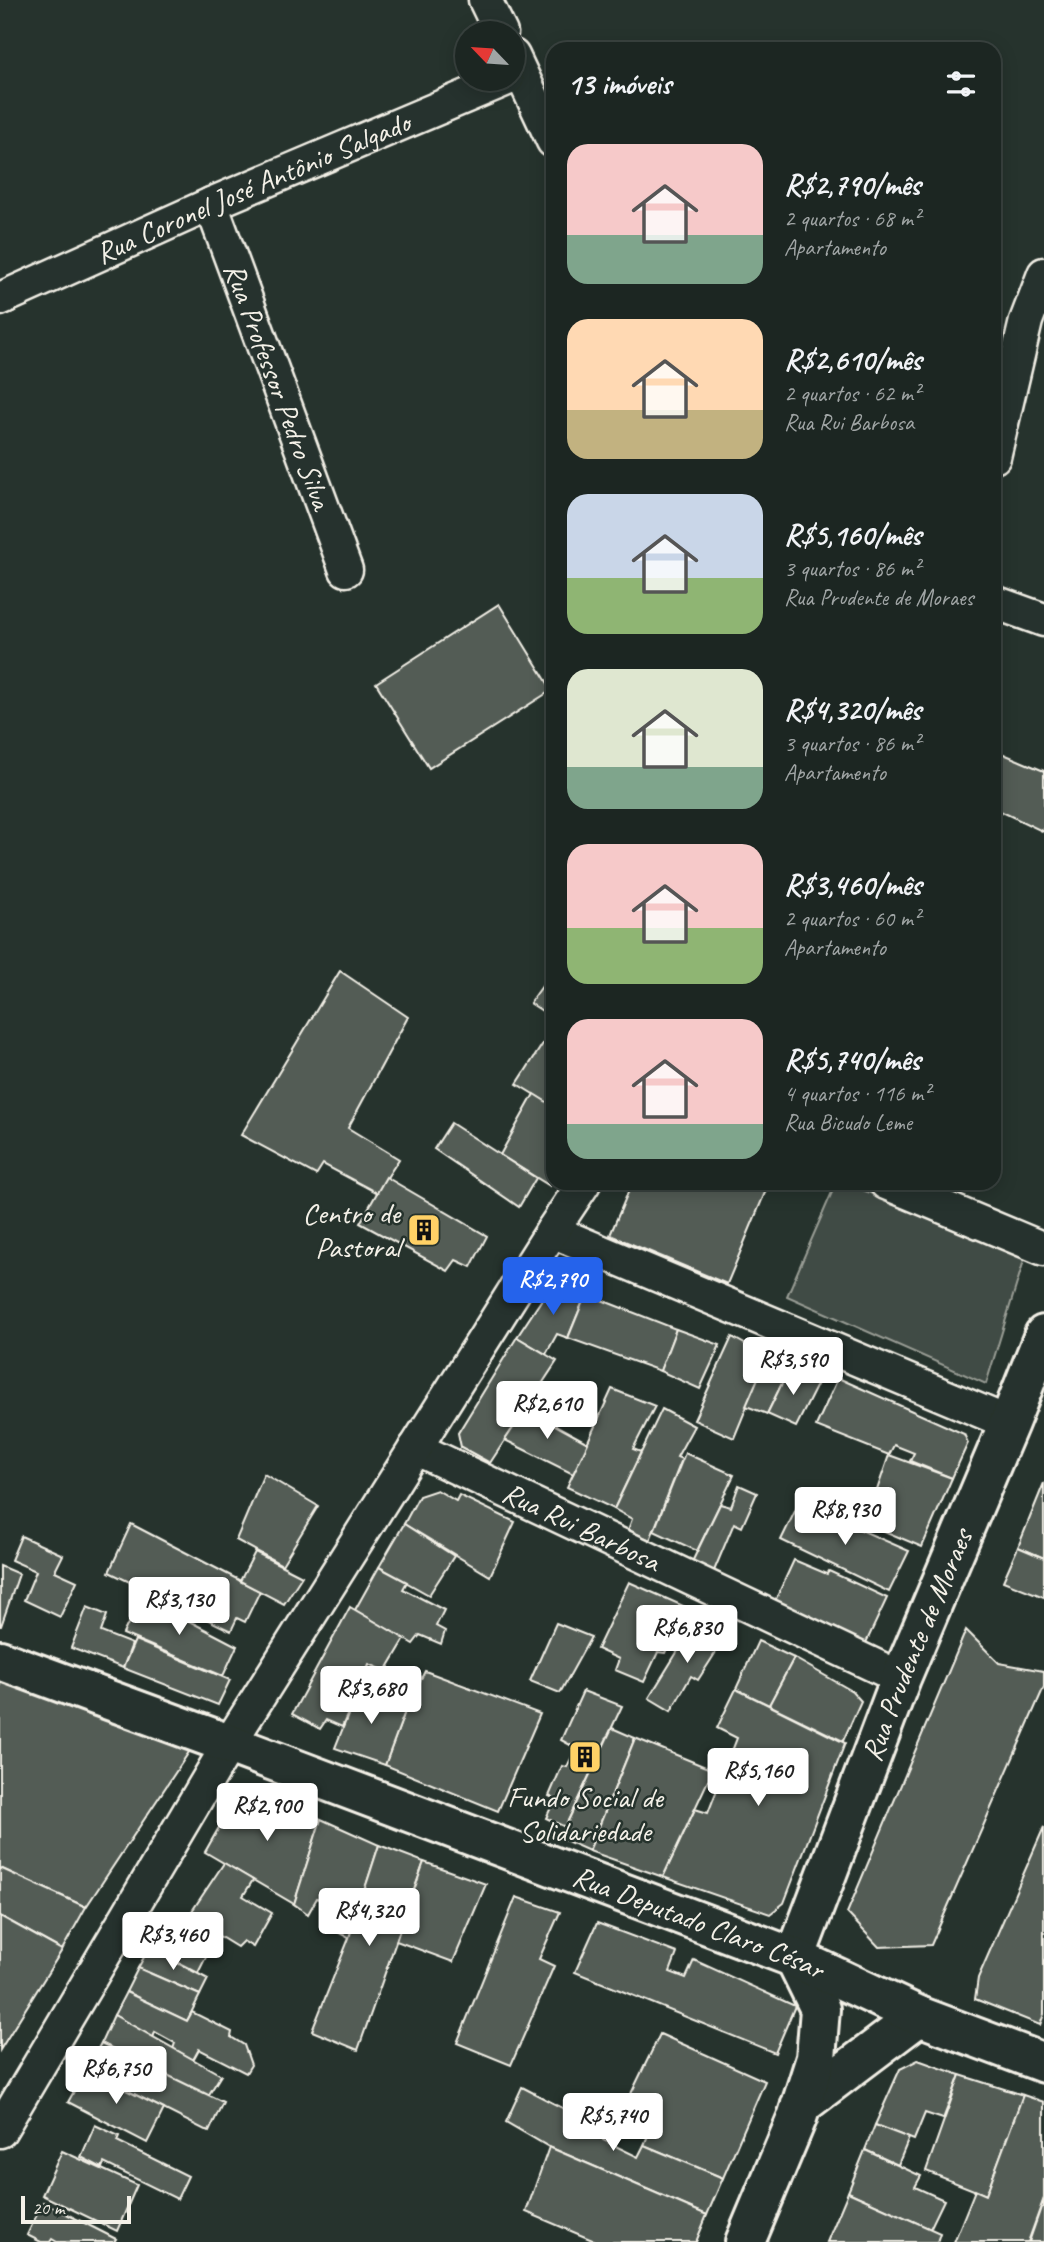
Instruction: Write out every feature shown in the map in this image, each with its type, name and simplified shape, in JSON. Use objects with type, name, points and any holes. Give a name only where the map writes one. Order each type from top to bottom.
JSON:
[{"type":"main road","name":"Rua Prudente de Moraes","points":[[795,1958],[901,1678],[1044,1335]]},
{"type":"main road","name":"Rua Deputado Claro César","points":[[0,1660],[795,1958],[919,2016],[1044,2063]]},
{"type":"main road","points":[[746,2242],[799,2112],[816,2058],[820,2009],[795,1958]]},
{"type":"main road","points":[[799,2112],[919,2016]]},
{"type":"street","points":[[485,0],[495,21]]},
{"type":"street","name":"Rua Coronel José Antônio Salgado","points":[[0,299],[468,91]]},
{"type":"street","points":[[524,91],[546,129]]},
{"type":"street","name":"Rua Professor Pedro Silva","points":[[211,204],[346,570]]},
{"type":"street","points":[[1001,427],[1026,321],[1044,274]]},
{"type":"street","points":[[1001,605],[1044,620]]},
{"type":"street","points":[[0,2131],[229,1744],[579,1190]]},
{"type":"street","points":[[903,1190],[1044,1250]]},
{"type":"street","points":[[552,1231],[1009,1423]]},
{"type":"street","name":"Rua Rui Barbosa","points":[[415,1448],[901,1678]]},
{"type":"shaded area","points":[[833,1190],[863,1190],[1025,1257],[986,1384],[787,1296]]},
{"type":"building","points":[[499,604],[546,680],[546,694],[429,768],[376,683]]},
{"type":"building","points":[[1001,753],[1044,771],[1044,832],[1001,811]]},
{"type":"building","points":[[340,971],[408,1017],[348,1128],[399,1159],[377,1193],[323,1164],[316,1175],[241,1135]]},
{"type":"building","points":[[546,981],[546,1013],[530,1003]]},
{"type":"building","points":[[546,1039],[546,1102],[517,1084]]},
{"type":"building","points":[[534,1094],[546,1102],[546,1184],[500,1155]]},
{"type":"building","points":[[451,1123],[536,1178],[519,1207],[434,1149]]},
{"type":"building","name":"Centro de Pastoral","points":[[386,1177],[487,1236],[471,1267],[456,1260],[448,1271],[360,1223]]},
{"type":"building","points":[[629,1190],[766,1190],[727,1284],[610,1235]]},
{"type":"building","points":[[554,1281],[586,1294],[568,1338],[557,1334],[546,1354],[517,1337]]},
{"type":"building","points":[[586,1294],[676,1329],[660,1371],[568,1338]]},
{"type":"building","points":[[676,1329],[720,1345],[700,1389],[660,1371]]},
{"type":"building","points":[[517,1337],[557,1361],[490,1463],[461,1447],[458,1433]]},
{"type":"building","points":[[732,1337],[759,1352],[754,1362],[764,1365],[734,1438],[694,1420]]},
{"type":"building","points":[[768,1355],[790,1367],[767,1414],[746,1406]]},
{"type":"building","points":[[790,1367],[820,1379],[796,1427],[767,1414]]},
{"type":"building","points":[[838,1378],[964,1434],[968,1443],[952,1478],[910,1461],[914,1453],[894,1445],[889,1455],[816,1426]]},
{"type":"building","points":[[612,1389],[655,1406],[633,1449],[641,1452],[614,1509],[567,1487]]},
{"type":"building","points":[[526,1409],[588,1443],[573,1474],[505,1440]]},
{"type":"building","points":[[662,1409],[694,1426],[677,1457],[682,1459],[650,1540],[628,1530],[632,1519],[614,1509]]},
{"type":"building","points":[[685,1453],[734,1475],[697,1551],[654,1531]]},
{"type":"building","points":[[889,1455],[952,1478],[922,1547],[858,1520],[869,1491],[876,1493]]},
{"type":"building","points":[[264,1474],[318,1506],[282,1565],[236,1540]]},
{"type":"building","points":[[1044,1483],[1044,1558],[1018,1547]]},
{"type":"building","points":[[739,1485],[757,1493],[742,1527],[734,1523],[714,1571],[692,1562],[720,1504],[731,1507]]},
{"type":"building","points":[[437,1490],[456,1501],[459,1495],[515,1522],[490,1576],[404,1524],[419,1496]]},
{"type":"building","points":[[799,1503],[909,1551],[889,1592],[781,1540]]},
{"type":"building","points":[[131,1524],[260,1591],[245,1622],[237,1618],[231,1631],[109,1572]]},
{"type":"building","points":[[404,1524],[454,1556],[429,1595],[379,1567]]},
{"type":"building","points":[[21,1536],[63,1555],[55,1571],[77,1581],[60,1617],[24,1600],[36,1571],[11,1560]]},
{"type":"building","points":[[1018,1547],[1044,1558],[1044,1597],[1003,1581]]},
{"type":"building","points":[[255,1552],[302,1576],[284,1604],[240,1581]]},
{"type":"building","points":[[794,1560],[827,1574],[829,1571],[887,1598],[865,1645],[774,1603]]},
{"type":"building","points":[[0,1566],[19,1574],[1,1626],[0,1626]]},
{"type":"building","points":[[379,1567],[407,1582],[403,1589],[444,1610],[436,1626],[445,1631],[441,1644],[420,1635],[413,1644],[355,1610]]},
{"type":"building","points":[[629,1582],[690,1609],[682,1628],[678,1627],[665,1653],[658,1652],[644,1682],[615,1670],[619,1659],[597,1649]]},
{"type":"building","points":[[141,1596],[237,1646],[223,1676],[123,1634]]},
{"type":"building","points":[[87,1607],[107,1615],[101,1632],[132,1644],[123,1668],[71,1648]]},
{"type":"building","points":[[350,1607],[405,1639],[386,1671],[369,1664],[342,1727],[326,1720],[320,1729],[292,1714]]},
{"type":"building","points":[[556,1623],[591,1637],[560,1693],[530,1681]]},
{"type":"building","points":[[695,1623],[725,1638],[698,1680],[691,1676],[671,1711],[649,1698]]},
{"type":"building","points":[[966,1630],[999,1663],[1044,1671],[1044,1687],[931,1945],[879,1947],[847,1913]]},
{"type":"building","points":[[135,1640],[230,1680],[218,1705],[123,1668]]},
{"type":"building","points":[[758,1641],[794,1658],[769,1705],[736,1689]]},
{"type":"building","points":[[794,1658],[852,1691],[861,1701],[843,1741],[769,1705]]},
{"type":"building","points":[[425,1671],[540,1714],[498,1811],[385,1765],[407,1706]]},
{"type":"building","points":[[0,1678],[191,1749],[86,1907],[0,1868]]},
{"type":"building","points":[[360,1685],[407,1706],[385,1765],[335,1748]]},
{"type":"building","points":[[736,1689],[845,1743],[784,1903],[770,1914],[663,1877],[695,1809],[708,1813],[737,1738],[717,1728]]},
{"type":"building","name":"Fundo Social de Solidariedade","points":[[583,1691],[622,1706],[565,1827],[546,1818],[555,1799],[549,1796],[562,1766],[567,1767],[576,1748],[561,1740]]},
{"type":"building","points":[[612,1728],[635,1738],[589,1851],[560,1838]]},
{"type":"building","points":[[635,1738],[713,1770],[663,1877],[589,1851]]},
{"type":"building","points":[[253,1796],[280,1800],[321,1819],[294,1904],[205,1852],[229,1810],[241,1800]]},
{"type":"building","points":[[321,1819],[379,1845],[349,1938],[330,1928],[338,1906],[317,1898],[308,1914],[294,1904]]},
{"type":"building","points":[[1044,1827],[1044,2014],[1040,2025],[975,1999],[978,1978]]},
{"type":"building","points":[[379,1845],[424,1862],[358,2050],[312,2031],[349,1938]]},
{"type":"building","points":[[424,1862],[486,1884],[453,1962],[396,1941]]},
{"type":"building","points":[[224,1863],[253,1880],[243,1896],[272,1913],[253,1947],[243,1941],[237,1947],[188,1917]]},
{"type":"building","points":[[0,1868],[86,1907],[62,1950],[0,1916]]},
{"type":"building","points":[[516,1897],[560,1912],[539,1959],[554,1966],[511,2065],[457,2043]]},
{"type":"building","points":[[0,1916],[62,1950],[0,2050]]},
{"type":"building","points":[[178,1923],[214,1941],[198,1973],[162,1954]]},
{"type":"building","points":[[597,1923],[677,1953],[670,1972],[686,1978],[694,1960],[795,2006],[775,2053],[575,1972]]},
{"type":"building","points":[[149,1948],[208,1979],[200,1995],[138,1968]]},
{"type":"building","points":[[138,1968],[200,1995],[187,2021],[126,1992]]},
{"type":"building","points":[[126,1992],[187,2021],[192,2012],[232,2032],[231,2037],[244,2045],[251,2065],[246,2073],[199,2049],[193,2060],[173,2049],[175,2043],[155,2032],[153,2038],[114,2015]]},
{"type":"building","points":[[114,2015],[221,2075],[208,2096],[101,2043]]},
{"type":"building","points":[[660,2034],[765,2081],[723,2178],[644,2145],[657,2114],[627,2102]]},
{"type":"building","points":[[101,2043],[223,2102],[209,2132],[86,2070]]},
{"type":"building","points":[[918,2060],[960,2075],[943,2119],[925,2113],[914,2140],[875,2125],[900,2069]]},
{"type":"building","points":[[86,2070],[164,2109],[147,2143],[68,2102]]},
{"type":"building","points":[[960,2075],[1023,2095],[986,2195],[926,2171]]},
{"type":"building","points":[[522,2087],[605,2130],[603,2140],[638,2157],[644,2145],[723,2178],[707,2215],[549,2147],[506,2122]]},
{"type":"building","points":[[1023,2095],[1044,2102],[1044,2198],[1028,2242],[954,2242],[975,2190],[986,2195]]},
{"type":"building","points":[[95,2125],[119,2136],[117,2141],[188,2176],[177,2199],[104,2163],[102,2168],[81,2157]]},
{"type":"building","points":[[875,2125],[909,2138],[898,2165],[865,2150]]},
{"type":"building","points":[[549,2147],[707,2215],[696,2242],[597,2242],[526,2212]]},
{"type":"building","points":[[865,2150],[921,2176],[915,2187],[944,2200],[930,2229],[848,2192]]},
{"type":"building","points":[[62,2151],[137,2185],[117,2231],[42,2195]]},
{"type":"building","points":[[848,2192],[940,2233],[937,2242],[827,2242]]},
{"type":"building","points":[[1044,2199],[1044,2242],[1029,2242]]},
{"type":"building","points":[[43,2202],[116,2239],[114,2242],[57,2242],[52,2239],[50,2242],[41,2242],[27,2235]]},
{"type":"place","name":"Centro de Pastoral","points":[[424,1230]]},
{"type":"place","name":"Fundo Social de Solidariedade","points":[[585,1757]]}]
